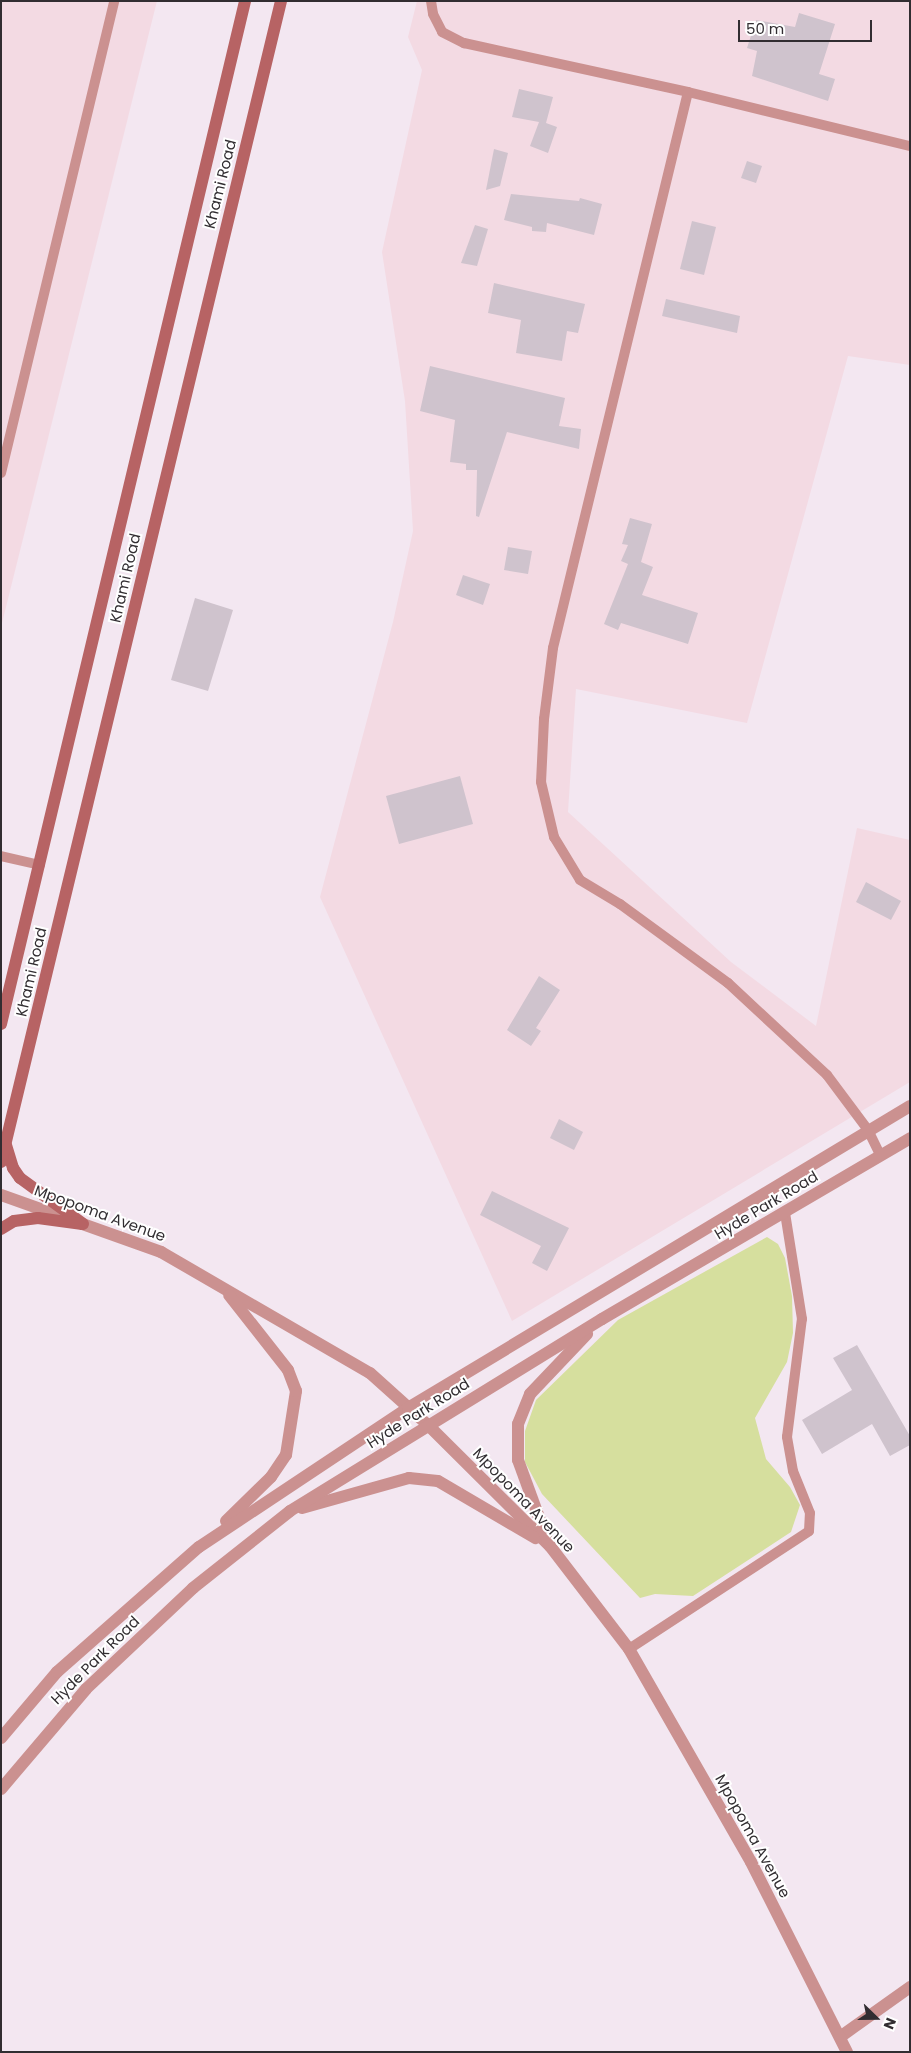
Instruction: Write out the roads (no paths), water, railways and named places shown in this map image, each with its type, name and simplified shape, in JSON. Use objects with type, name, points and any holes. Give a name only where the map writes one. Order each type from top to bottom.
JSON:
[{"type":"main road","name":"Khami Road","points":[[1,1024],[245,1]]},
{"type":"main road","name":"Khami Road","points":[[1,1162],[281,1]]},
{"type":"main road","points":[[6,1145],[13,1168],[20,1178],[83,1224]]},
{"type":"main road","points":[[1,1229],[14,1221],[38,1218],[83,1224]]},
{"type":"street","name":"Hyde Park Road","points":[[1,1738],[57,1672],[198,1547],[408,1408],[910,1106]]},
{"type":"street","name":"Hyde Park Road","points":[[1,1789],[86,1689],[193,1588],[290,1511],[602,1319],[910,1138]]},
{"type":"street","name":"Mpopoma Avenue","points":[[1,1195],[161,1252],[310,1336],[370,1373],[428,1426],[550,1546],[629,1649],[751,1862],[847,2052]]},
{"type":"street","points":[[198,1547],[271,1477],[286,1455],[296,1391],[288,1370],[224,1289]]},
{"type":"street","points":[[550,1546],[518,1460],[518,1424],[530,1394],[602,1319]]},
{"type":"street","points":[[290,1511],[409,1478],[438,1481],[550,1546]]},
{"type":"street","points":[[840,2037],[910,1987]]},
{"type":"lane","points":[[1,473],[114,1]]},
{"type":"lane","points":[[431,1],[432,14],[442,32],[464,43],[688,92],[910,146]]},
{"type":"lane","points":[[688,92],[553,648],[544,719],[541,782],[554,837],[580,880],[620,904],[728,983],[827,1075],[868,1130],[880,1155]]},
{"type":"lane","points":[[1,856],[40,865]]},
{"type":"lane","points":[[629,1649],[809,1531],[810,1514],[793,1471],[788,1437],[802,1319],[785,1213]]}]
